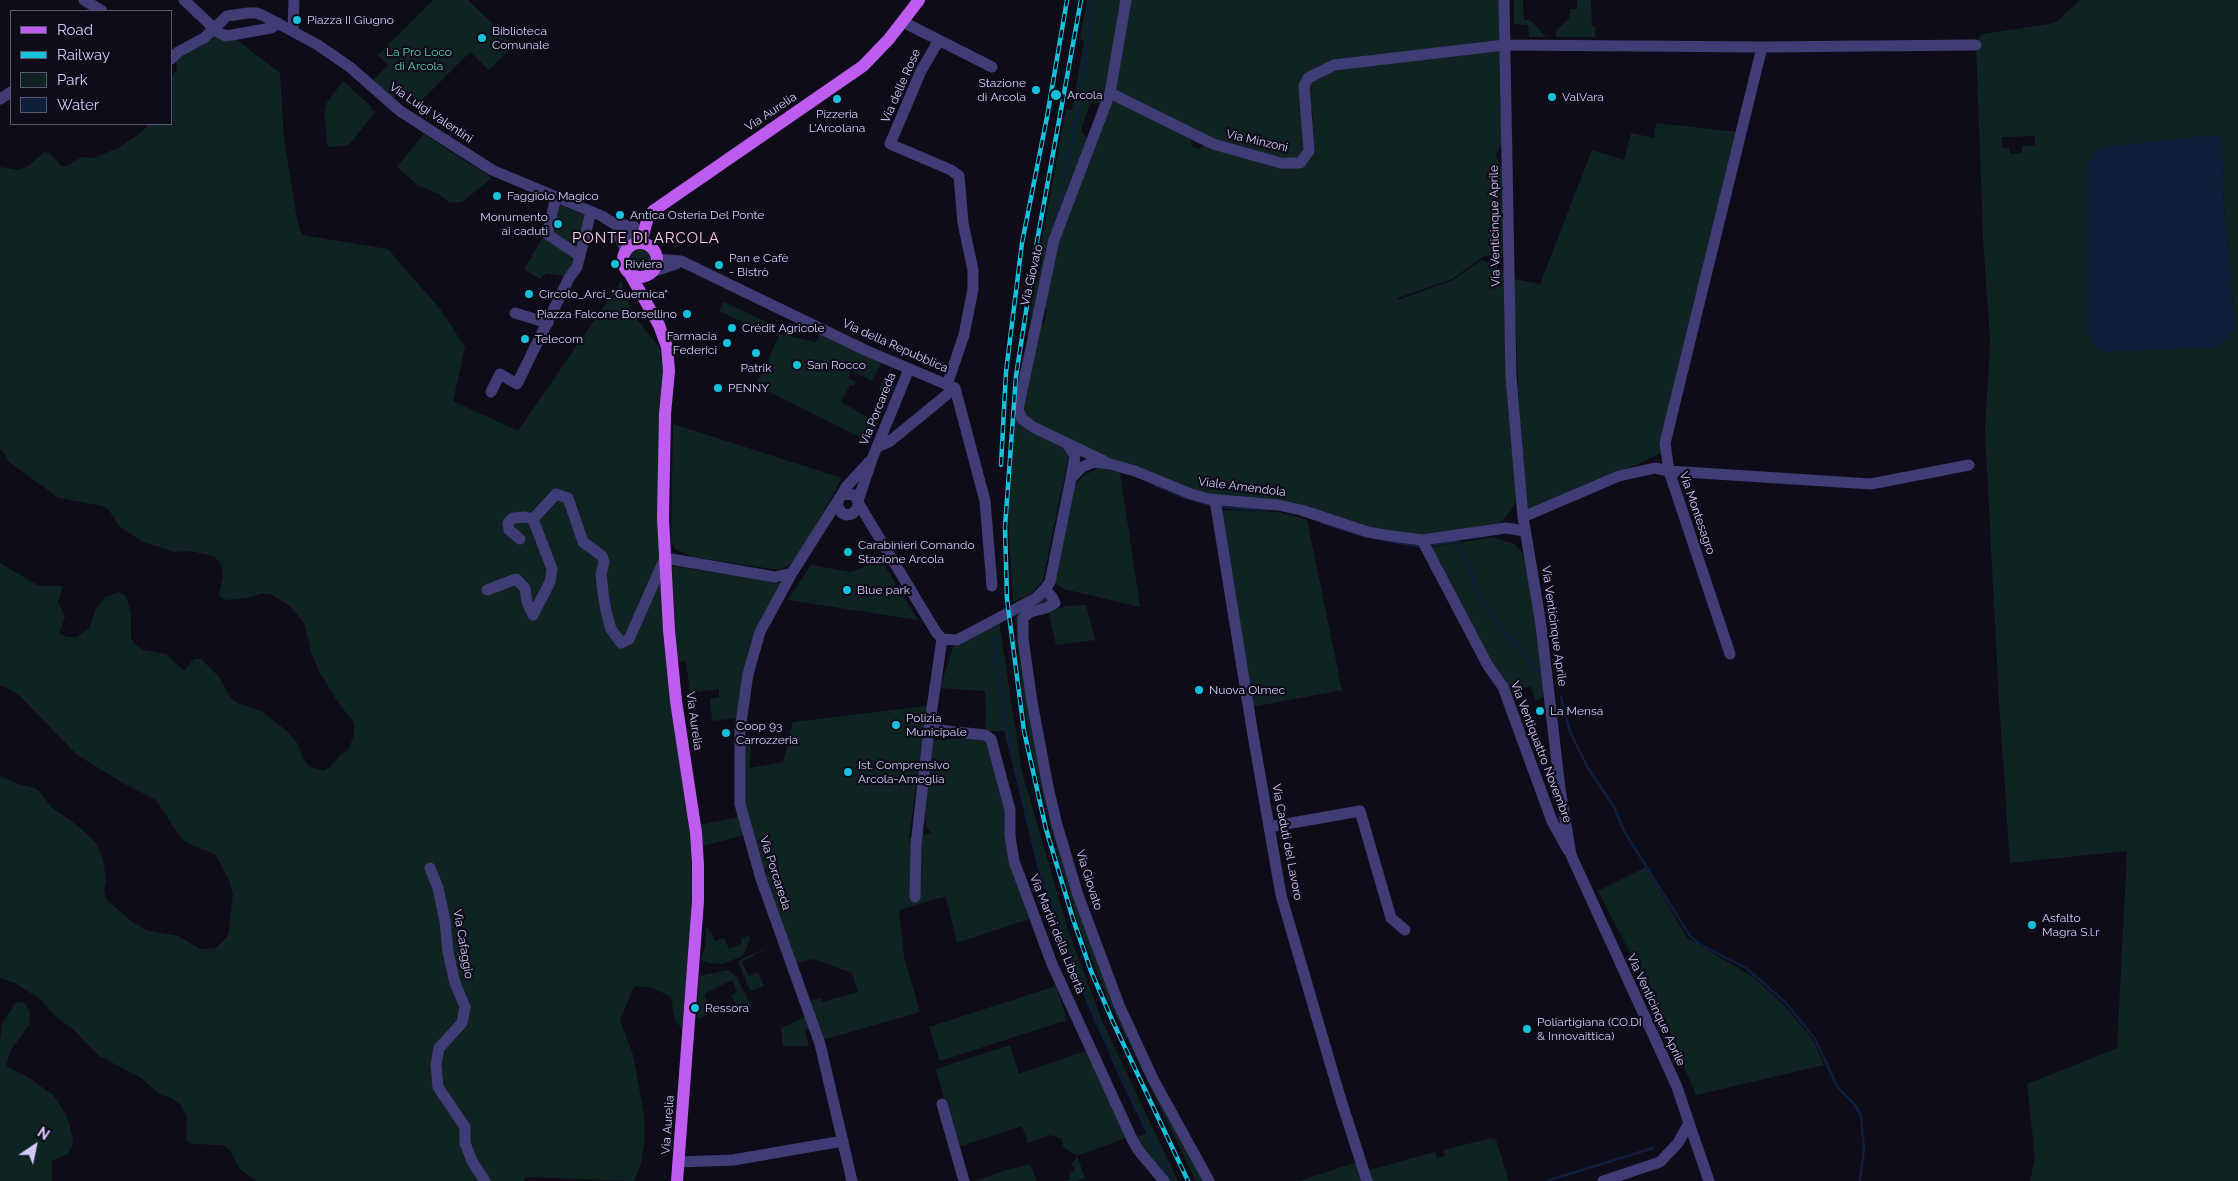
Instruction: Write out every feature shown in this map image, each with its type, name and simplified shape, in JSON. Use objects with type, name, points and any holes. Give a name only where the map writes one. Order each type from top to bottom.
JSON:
[{"type":"main road","name":"Via Aurelia","points":[[636,227],[684,189],[863,66],[881,49],[919,0]]},
{"type":"main road","points":[[648,217],[634,246],[623,263],[630,274],[638,276],[649,273]]},
{"type":"main road","points":[[634,246],[636,227]]},
{"type":"main road","points":[[634,246],[652,248],[656,259],[649,273],[648,304]]},
{"type":"main road","name":"Via Aurelia","points":[[630,274],[659,325],[667,347],[669,371],[662,478],[665,558],[676,701],[696,833],[698,865],[698,901],[677,1181]]},
{"type":"street","points":[[84,0],[100,10]]},
{"type":"street","points":[[184,0],[218,32],[226,36],[271,28],[278,23]]},
{"type":"street","points":[[293,31],[294,0]]},
{"type":"street","points":[[1110,93],[1126,0]]},
{"type":"street","name":"Via Venticinque Aprile","points":[[1504,0],[1511,377],[1523,517],[1541,625],[1560,789],[1571,855],[1677,1087],[1689,1123]]},
{"type":"street","name":"Via Luigi Valentini","points":[[172,58],[178,52],[204,38],[223,18],[239,13],[257,13],[318,45],[340,60],[400,111],[492,170],[612,222],[620,228],[634,246]]},
{"type":"street","points":[[903,22],[992,67]]},
{"type":"street","name":"Via delle Rose","points":[[939,40],[921,71],[890,144],[957,173],[960,180],[960,201],[973,270],[973,289],[951,387]]},
{"type":"street","points":[[1505,44],[1762,47],[1976,45]]},
{"type":"street","name":"Via Minzoni","points":[[1110,93],[1213,144],[1281,163],[1300,163],[1309,151],[1304,86],[1308,78],[1320,71],[1334,65],[1505,44]]},
{"type":"street","points":[[1762,47],[1665,443],[1669,471],[1871,484],[1969,465]]},
{"type":"street","name":"Via Giovato","points":[[1110,93],[1054,240],[1019,400],[1019,415],[1033,427],[1110,464]]},
{"type":"street","points":[[556,197],[547,234],[580,256]]},
{"type":"street","points":[[491,392],[500,374],[517,384],[580,256],[591,212]]},
{"type":"street","name":"Via Luigi Valentini","points":[[612,222],[636,227]]},
{"type":"street","name":"Via della Repubblica","points":[[656,259],[681,261],[688,264],[951,387]]},
{"type":"street","points":[[649,273],[675,264],[688,264]]},
{"type":"street","points":[[515,313],[534,321],[548,323]]},
{"type":"street","name":"Via Porcareda","points":[[859,502],[872,459],[909,369]]},
{"type":"street","points":[[877,447],[889,442],[951,387],[985,501],[992,586]]},
{"type":"street","points":[[839,499],[851,493],[859,502],[873,529],[936,632],[942,639],[949,641],[957,640],[1036,598],[1050,582],[1075,456],[1067,444]]},
{"type":"street","points":[[813,542],[846,487],[872,459]]},
{"type":"street","name":"Viale Amendola","points":[[1071,478],[1082,468],[1094,462],[1110,464],[1135,471],[1215,505],[1278,505],[1301,510],[1368,532],[1425,546],[1506,528],[1525,531]]},
{"type":"street","name":"Via Montesagro","points":[[1523,517],[1619,476],[1655,468],[1669,471],[1730,654]]},
{"type":"street","points":[[533,519],[556,494],[568,498],[583,542],[602,556],[604,562],[602,574],[606,611],[611,629],[621,643],[625,643],[629,638],[665,558],[775,577],[792,573]]},
{"type":"street","points":[[839,499],[839,510],[873,529]]},
{"type":"street","points":[[813,542],[832,523],[858,508],[859,502]]},
{"type":"street","name":"Via Caduti del Lavoro","points":[[1215,505],[1281,895],[1340,1098],[1367,1181]]},
{"type":"street","points":[[520,539],[509,530],[508,523],[513,518],[525,517],[533,519]]},
{"type":"street","points":[[487,590],[516,579],[525,588],[527,602],[533,615],[550,582],[552,569],[533,519]]},
{"type":"street","name":"Via Porcareda","points":[[813,542],[792,573],[760,632],[748,674],[740,730],[740,804],[758,873],[820,1044],[852,1181]]},
{"type":"street","name":"Via Ventiquattro Novembre","points":[[1425,546],[1487,664],[1503,686],[1552,821],[1571,855]]},
{"type":"street","name":"Via Giovato","points":[[1045,589],[1052,596],[1055,603],[1046,608],[1030,612],[1023,618],[1023,638],[1032,702],[1057,825],[1081,904],[1119,1005],[1153,1080],[1209,1181]]},
{"type":"street","points":[[914,897],[916,845],[942,639]]},
{"type":"street","name":"Via Martiri della Libertà","points":[[930,729],[985,735],[991,739],[1010,810],[1010,836],[1014,861],[1052,964],[1138,1150],[1164,1181]]},
{"type":"street","points":[[1269,828],[1360,810],[1391,918],[1405,930]]},
{"type":"street","name":"Via Cafaggio","points":[[430,868],[442,904],[455,983],[465,1007],[462,1024],[439,1048],[436,1065],[438,1087],[463,1122],[465,1127],[465,1143],[472,1161],[485,1181]]},
{"type":"street","points":[[942,1104],[964,1181]]},
{"type":"street","points":[[1603,1181],[1660,1162],[1678,1143],[1689,1123]]},
{"type":"street","points":[[1689,1123],[1709,1181]]},
{"type":"street","points":[[679,1162],[733,1160],[843,1141]]},
{"type":"green space","name":"La Pro Loco di Arcola","points":[[433,0],[468,0],[514,45],[489,70],[470,52],[419,103],[404,88],[392,100],[373,80],[388,65],[378,55]]},
{"type":"green space","points":[[1087,0],[1123,0],[1109,88],[1100,103],[1090,103],[1081,131],[1089,141],[1035,318],[1030,317],[1035,282],[1038,280],[1042,259],[1039,256],[1066,109],[1072,110],[1084,41],[1080,39]]},
{"type":"green space","points":[[1127,0],[1503,0],[1504,43],[1333,63],[1307,77],[1308,151],[1300,161],[1214,143],[1112,92]]},
{"type":"green space","points":[[1514,0],[1523,0],[1524,20],[1530,20],[1546,37],[1529,37],[1528,25],[1514,24]]},
{"type":"green space","points":[[1577,0],[1591,0],[1592,26],[1595,27],[1595,37],[1556,37],[1556,31],[1569,18],[1570,9],[1577,9]]},
{"type":"green space","points":[[2080,0],[2238,0],[2238,1181],[2030,1181],[2035,1157],[2027,1084],[2117,1048],[2127,851],[2010,863],[1999,701],[1985,431],[1990,342],[1983,237],[1976,45],[1983,34],[2055,23]],"holes":[[[2215,135],[2221,139],[2224,206],[2235,328],[2226,340],[2095,153],[2104,147]],[[2035,136],[2035,146],[2022,146],[2022,153],[2010,154],[2009,148],[2002,148],[2002,137]]]},
{"type":"green space","points":[[220,27],[280,73],[284,138],[297,220],[302,235],[388,249],[440,309],[465,347],[453,401],[518,431],[622,280],[624,293],[635,317],[660,348],[664,382],[675,729],[690,839],[691,931],[682,1028],[675,1021],[671,997],[653,988],[634,986],[620,1021],[633,1055],[644,1115],[645,1139],[641,1163],[634,1181],[526,1177],[524,1181],[257,1181],[240,1169],[229,1149],[223,1145],[192,1144],[186,1140],[187,1117],[181,1105],[169,1097],[161,1095],[140,1077],[99,1056],[73,1029],[55,1016],[40,999],[15,983],[0,978],[0,776],[20,785],[35,788],[51,807],[78,826],[96,843],[103,858],[106,899],[131,921],[146,930],[178,936],[200,949],[216,948],[227,937],[233,894],[229,880],[215,854],[187,843],[181,838],[156,800],[123,783],[77,755],[19,695],[0,685],[0,563],[39,586],[63,586],[58,602],[65,617],[59,633],[67,637],[76,637],[89,629],[96,609],[104,598],[119,592],[126,596],[131,613],[131,638],[136,645],[143,650],[166,654],[184,671],[194,659],[201,659],[219,677],[231,698],[237,703],[261,711],[287,731],[298,744],[303,759],[309,766],[324,771],[340,755],[347,751],[354,737],[354,723],[320,673],[311,652],[304,623],[290,606],[271,594],[263,593],[248,598],[225,600],[219,596],[223,574],[222,568],[219,561],[213,556],[190,551],[174,552],[141,541],[119,526],[109,510],[103,506],[59,498],[9,462],[0,449],[0,167],[19,170],[29,166],[44,152],[50,153],[61,166],[66,166],[82,157],[94,158],[120,147],[148,125],[172,125],[172,77],[177,69],[176,60]]},
{"type":"green space","points":[[1504,46],[1506,147],[1500,147],[1495,155],[1506,176],[1508,253],[1495,253],[1483,257],[1452,279],[1398,298],[1398,300],[1453,280],[1482,260],[1508,273],[1520,497],[1503,520],[1492,529],[1450,536],[1385,534],[1302,508],[1209,498],[1136,470],[1034,426],[1019,409],[1035,329],[1044,323],[1047,311],[1041,302],[1055,240],[1111,95],[1188,132],[1192,146],[1199,149],[1206,143],[1301,164],[1308,123],[1313,117],[1312,110],[1307,106],[1305,86],[1321,72]]},
{"type":"green space","points":[[343,81],[372,107],[371,109],[375,112],[349,145],[328,147],[324,115],[326,104]]},
{"type":"green space","points":[[1656,123],[1737,132],[1670,449],[1523,517],[1514,279],[1540,284],[1592,150],[1624,160],[1631,133],[1654,138]]},
{"type":"green space","points":[[424,134],[492,178],[462,202],[450,203],[439,194],[418,185],[397,167]]},
{"type":"green space","points":[[556,203],[588,217],[580,250],[549,230]]},
{"type":"green space","points":[[544,236],[578,257],[568,277],[546,273],[540,279],[524,269]]},
{"type":"green space","points":[[640,245],[646,246],[651,250],[655,255],[655,267],[651,272],[646,276],[640,277],[634,276],[629,272],[625,267],[624,261],[625,255],[629,250],[634,246]]},
{"type":"green space","points":[[724,302],[773,325],[768,334],[719,311]]},
{"type":"green space","name":"San Rocco","points":[[780,334],[816,342],[820,334],[881,363],[872,381],[851,371],[848,378],[856,382],[853,386],[850,385],[841,402],[878,423],[870,442],[756,385]]},
{"type":"green space","points":[[890,368],[894,376],[895,386],[881,416],[876,413],[886,393],[879,389]]},
{"type":"green space","points":[[1015,418],[1028,428],[1061,443],[1069,454],[1043,580],[1032,593],[1013,602],[1008,519]]},
{"type":"green space","points":[[673,424],[842,478],[795,562],[779,570],[693,557],[675,549],[671,542]]},
{"type":"green space","points":[[1099,468],[1120,472],[1140,607],[1064,589],[1053,582],[1073,488],[1083,476]]},
{"type":"green space","points":[[1221,510],[1279,512],[1307,520],[1342,690],[1252,707]]},
{"type":"green space","points":[[1492,537],[1514,544],[1521,551],[1525,560],[1543,666],[1543,698],[1536,701],[1530,686],[1511,694],[1489,663],[1429,548]]},
{"type":"green space","name":"Blue park","points":[[881,560],[918,620],[788,600],[811,565],[851,572]]},
{"type":"green space","points":[[672,566],[782,583],[736,718],[712,721],[710,699],[719,697],[719,689],[690,693],[686,661],[677,662]]},
{"type":"green space","points":[[1045,596],[1051,600],[1029,611],[1023,659],[1087,930],[1206,1181],[1196,1181],[1110,1004],[1081,932],[1060,863],[1032,752],[1023,700],[1015,615]]},
{"type":"green space","points":[[1086,605],[1095,640],[1056,645],[1048,611],[1068,606]]},
{"type":"green space","points":[[999,621],[1022,772],[1068,930],[1103,1023],[1178,1181],[1167,1181],[1134,1138],[1147,1133],[1075,973],[1039,870],[1004,731],[986,731],[985,691],[940,688],[953,647]]},
{"type":"green space","points":[[927,706],[909,838],[931,833],[926,827],[925,801],[931,740],[986,737],[1001,779],[1012,863],[1029,919],[957,943],[946,896],[899,910],[904,957],[920,1012],[822,1040],[810,1001],[821,998],[822,1002],[858,992],[852,973],[814,959],[793,964],[762,876],[768,874],[766,868],[760,870],[741,803],[742,736],[751,743],[750,768],[783,762],[793,722]]},
{"type":"green space","points":[[739,817],[744,835],[703,846],[699,825]]},
{"type":"green space","points":[[1646,867],[1687,938],[1753,977],[1783,1004],[1813,1040],[1824,1065],[1696,1095],[1664,1018],[1598,891]]},
{"type":"green space","points":[[708,927],[715,941],[724,938],[729,949],[742,943],[741,940],[748,935],[750,939],[742,956],[723,964],[708,963],[701,960],[706,943],[706,928]]},
{"type":"green space","points":[[770,946],[742,962],[749,976],[758,972],[764,986],[750,991],[738,961]]},
{"type":"green space","points":[[729,970],[736,976],[752,1008],[740,1013],[731,995],[737,992],[732,980],[704,994],[710,1008],[713,1007],[715,1012],[697,1019],[699,976]]},
{"type":"green space","points":[[1056,986],[1067,1020],[940,1061],[929,1027]]},
{"type":"green space","points":[[16,1002],[24,1003],[29,1010],[29,1025],[10,1051],[6,1066],[26,1076],[53,1095],[69,1123],[73,1140],[72,1147],[67,1154],[52,1161],[52,1181],[0,1181],[0,1040],[3,1022]]},
{"type":"green space","points":[[806,1017],[811,1028],[805,1030],[809,1046],[783,1046],[781,1028]]},
{"type":"green space","points":[[1010,1045],[1019,1074],[1088,1050],[1129,1137],[1077,1156],[1063,1147],[1062,1139],[1050,1135],[1028,1143],[1022,1126],[958,1147],[936,1069]]},
{"type":"green space","points":[[1491,1138],[1496,1140],[1509,1181],[1370,1181],[1366,1171],[1435,1152],[1437,1158],[1445,1156],[1444,1150]]},
{"type":"green space","points":[[1077,1156],[1085,1178],[1076,1181],[1065,1181],[1070,1179],[1070,1173],[1075,1170],[1072,1164]]},
{"type":"green space","points":[[1357,1162],[1363,1181],[1299,1181]]},
{"type":"green space","points":[[1030,1164],[1037,1181],[975,1181],[1004,1171]]},
{"type":"water","points":[[2215,135],[2221,139],[2224,206],[2235,328],[2226,340],[2215,347],[2099,352],[2087,333],[2087,165],[2095,153],[2104,147]]},
{"type":"waterway","points":[[1055,222],[1074,133],[1094,0]]},
{"type":"waterway","points":[[1155,485],[1177,495],[1213,506]]},
{"type":"waterway","points":[[1219,507],[1268,510]]},
{"type":"waterway","points":[[1322,523],[1366,537]]},
{"type":"waterway","points":[[1384,540],[1421,547]]},
{"type":"waterway","points":[[1428,546],[1458,541],[1485,606],[1500,627],[1540,672]]},
{"type":"waterway","points":[[994,637],[1010,747],[1039,870],[1075,973],[1122,1080],[1171,1181]]},
{"type":"waterway","points":[[1561,697],[1570,732],[1588,768],[1614,807],[1624,831],[1690,936],[1699,944],[1746,968],[1785,1002],[1815,1039],[1838,1088],[1854,1104],[1861,1116],[1864,1149],[1860,1181]]},
{"type":"waterway","points":[[1547,1181],[1653,1148]]},
{"type":"railway","points":[[1001,465],[1006,372],[1022,243],[1047,117],[1067,0]]},
{"type":"railway","points":[[1081,0],[1036,247],[1016,376],[1005,527],[1007,599],[1024,731],[1046,829],[1073,919],[1091,971],[1113,1022],[1188,1181]]},
{"type":"place","name":"Piazza II Giugno","points":[[297,20]]},
{"type":"place","name":"Biblioteca Comunale","points":[[482,38]]},
{"type":"place","name":"Stazione di Arcola","points":[[1036,90]]},
{"type":"place","name":"Arcola","points":[[1056,95]]},
{"type":"place","name":"ValVara","points":[[1552,97]]},
{"type":"place","name":"Pizzeria L'Arcolana","points":[[837,99]]},
{"type":"place","name":"Faggiolo Magico","points":[[497,196]]},
{"type":"place","name":"Antica Osteria Del Ponte","points":[[620,215]]},
{"type":"place","name":"Monumento ai caduti","points":[[558,224]]},
{"type":"place","name":"Riviera","points":[[615,264]]},
{"type":"place","name":"Pan e Cafè - Bistrò","points":[[719,265]]},
{"type":"place","name":"Circolo_Arci_\"Guernica\"","points":[[529,294]]},
{"type":"place","name":"Piazza Falcone Borsellino","points":[[687,314]]},
{"type":"place","name":"Crédit Agricole","points":[[732,328]]},
{"type":"place","name":"Telecom","points":[[525,339]]},
{"type":"place","name":"Farmacia Federici","points":[[727,343]]},
{"type":"place","name":"Patrik","points":[[756,353]]},
{"type":"place","name":"San Rocco","points":[[797,365]]},
{"type":"place","name":"PENNY","points":[[718,388]]},
{"type":"place","name":"Carabinieri Comando Stazione Arcola","points":[[848,552]]},
{"type":"place","name":"Blue park","points":[[847,590]]},
{"type":"place","name":"Nuova Olmec","points":[[1199,690]]},
{"type":"place","name":"La Mensa","points":[[1540,711]]},
{"type":"place","name":"Polizia Municipale","points":[[896,725]]},
{"type":"place","name":"Coop 93 Carrozzeria","points":[[726,733]]},
{"type":"place","name":"Ist. Comprensivo Arcola-Ameglia","points":[[848,772]]},
{"type":"place","name":"Asfalto Magra S.l.r","points":[[2032,925]]},
{"type":"place","name":"Ressora","points":[[695,1008]]},
{"type":"place","name":"Poliartigiana (CO.DI & Innovaittica)","points":[[1527,1029]]},
{"type":"district","name":"PONTE DI ARCOLA","points":[[646,238]]}]
